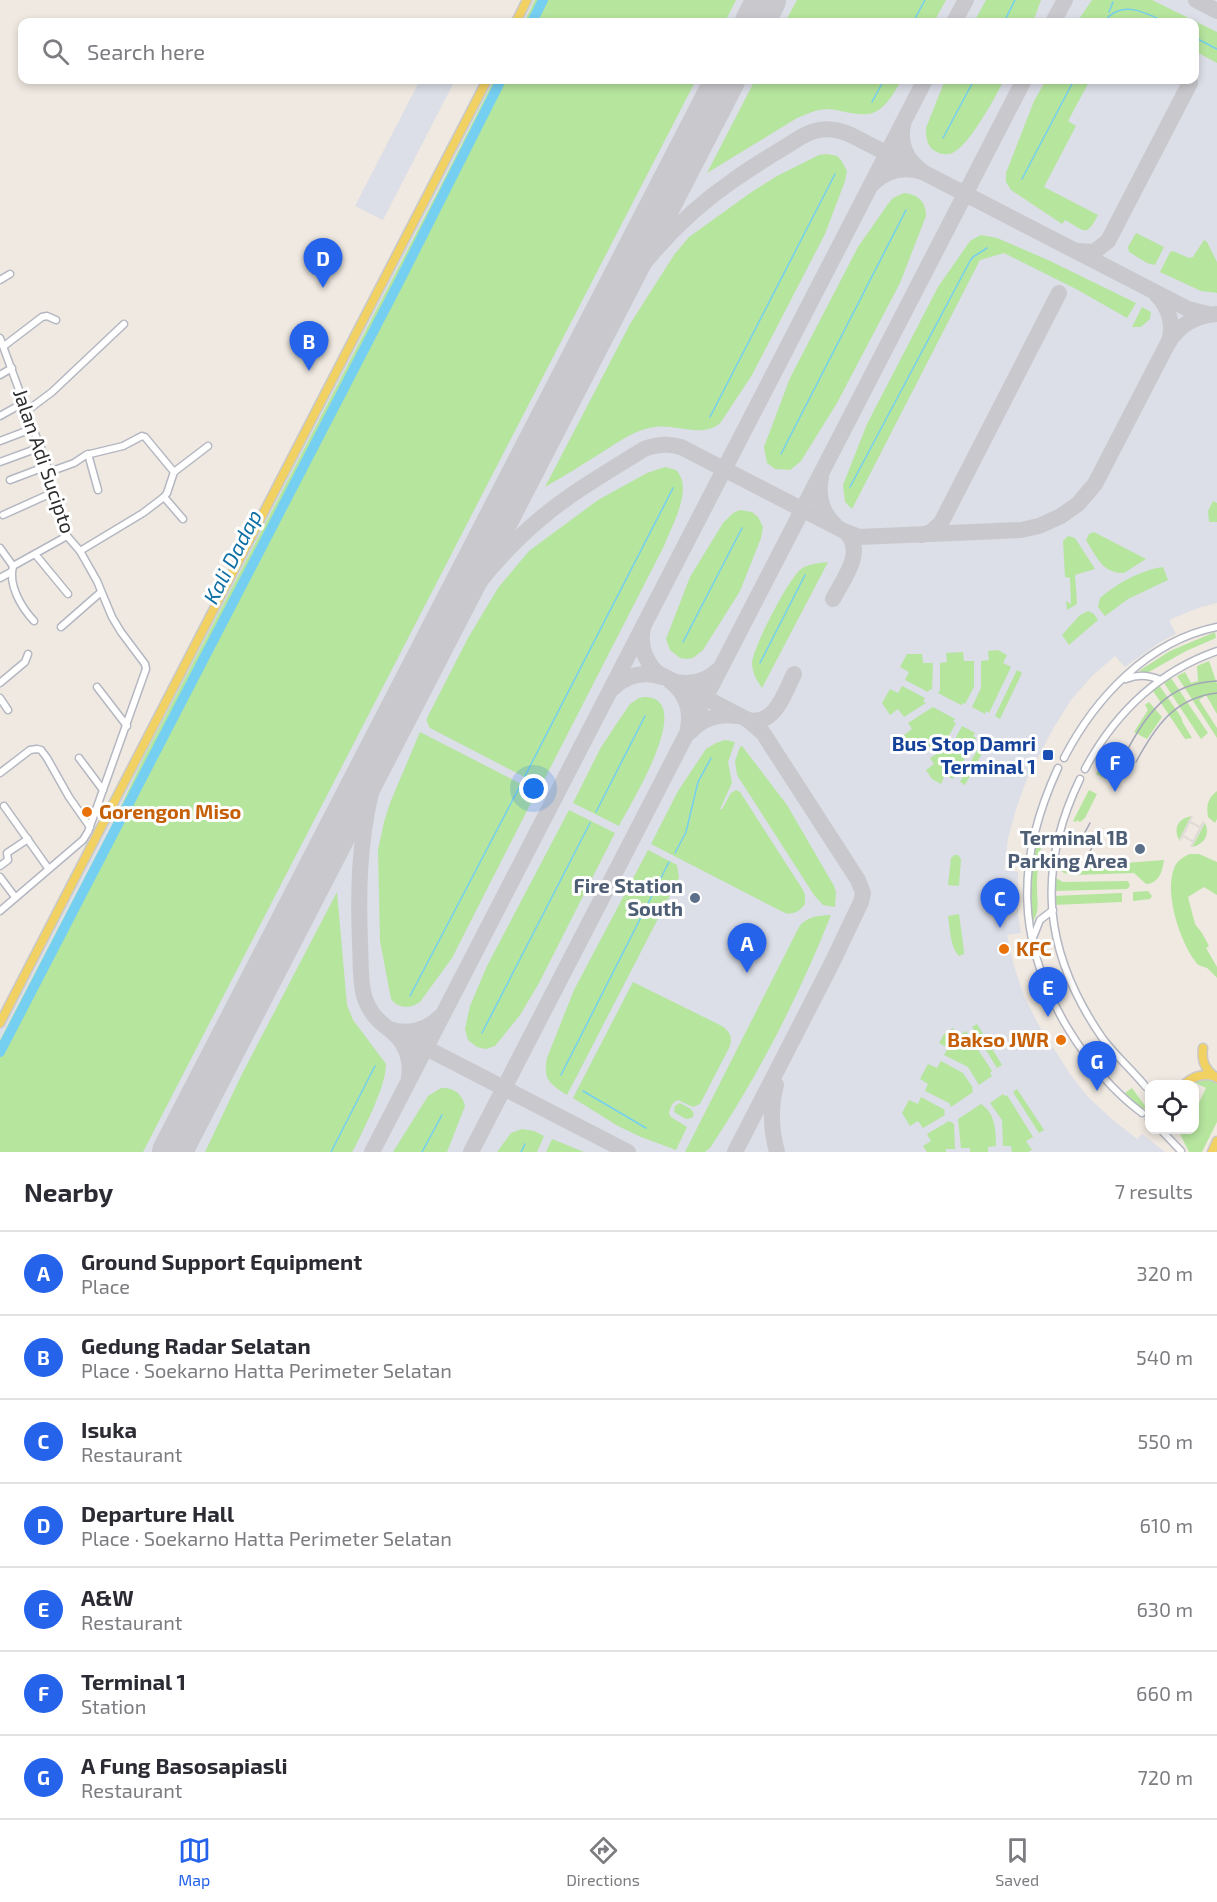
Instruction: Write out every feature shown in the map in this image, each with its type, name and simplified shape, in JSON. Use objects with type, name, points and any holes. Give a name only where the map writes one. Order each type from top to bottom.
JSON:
[{"type":"main road","points":[[518,18],[527,0]]},
{"type":"main road","points":[[0,1023],[485,84]]},
{"type":"main road","points":[[1203,1048],[1204,1065],[1216,1077]]},
{"type":"main road","points":[[1190,1080],[1196,1076],[1204,1075],[1216,1077]]},
{"type":"main road","points":[[1212,1152],[1217,1142]]},
{"type":"street","points":[[0,280],[10,274]]},
{"type":"street","points":[[4,346],[42,317],[47,316],[56,320]]},
{"type":"street","points":[[28,410],[52,392],[124,324]]},
{"type":"street","name":"Jalan Adi Sucipto","points":[[0,338],[48,469],[67,536],[80,551],[121,632],[145,664],[145,673],[127,726]]},
{"type":"street","points":[[0,375],[12,368]]},
{"type":"street","points":[[0,416],[25,402]]},
{"type":"street","points":[[0,441],[34,428]]},
{"type":"street","points":[[10,480],[74,463],[88,454],[123,446],[144,436],[174,472]]},
{"type":"street","points":[[80,551],[143,513],[164,497],[174,472],[208,446]]},
{"type":"street","points":[[0,462],[40,447]]},
{"type":"street","points":[[88,454],[98,490]]},
{"type":"street","points":[[3,514],[54,492]]},
{"type":"street","points":[[164,497],[183,519]]},
{"type":"street","points":[[0,578],[34,554],[67,536]]},
{"type":"street","points":[[0,548],[12,569],[16,593],[26,612],[34,621]]},
{"type":"street","points":[[34,554],[68,594]]},
{"type":"street","points":[[61,627],[101,592]]},
{"type":"street","points":[[1064,758],[1089,716],[1115,685],[1166,647],[1206,629],[1217,627]]},
{"type":"street","points":[[1085,769],[1106,734],[1134,701],[1176,670],[1217,651]]},
{"type":"street","points":[[0,683],[25,662],[28,654]]},
{"type":"street","points":[[1115,685],[1135,676],[1145,675],[1160,680]]},
{"type":"street","points":[[0,911],[82,840],[90,827],[127,726],[97,687]]},
{"type":"street","points":[[0,698],[8,710]]},
{"type":"street","points":[[0,773],[30,750],[41,750],[90,827]]},
{"type":"street","points":[[79,758],[103,790]]},
{"type":"street","points":[[1058,768],[1037,820],[1029,857],[1027,890],[1032,943],[1047,990],[1074,1038],[1112,1087],[1142,1113]]},
{"type":"street","points":[[1080,779],[1064,817],[1055,851],[1052,884],[1053,910],[1060,956],[1074,991],[1104,1040],[1145,1086]]},
{"type":"street","points":[[4,806],[48,868]]},
{"type":"street","points":[[0,866],[8,860],[7,853],[28,839]]},
{"type":"street","points":[[0,877],[15,897]]},
{"type":"street","points":[[1032,943],[1040,920],[1053,910]]},
{"type":"street","points":[[1165,1134],[1181,1152]]},
{"type":"street","points":[[1170,1134],[1181,1152]]},
{"type":"shaded area","points":[[530,0],[1217,0],[1217,603],[1169,620],[1176,634],[1160,642],[1125,667],[1115,656],[1092,676],[1071,700],[1027,779],[1008,839],[1004,870],[1018,872],[1018,914],[1021,933],[1007,935],[1024,996],[1038,1024],[1070,1074],[1089,1098],[1137,1139],[1142,1134],[1165,1152],[0,1152],[0,1029],[488,84],[1199,84],[1199,18],[521,18]]},
{"type":"shaded area","points":[[418,84],[453,84],[383,220],[355,206]]},
{"type":"shaded area","points":[[1191,816],[1193,816],[1191,821],[1200,826],[1203,821],[1205,823],[1192,847],[1190,847],[1192,842],[1183,837],[1180,842]],"holes":[[[1190,823],[1193,825],[1192,828],[1194,825],[1199,828],[1193,840],[1188,838],[1188,835],[1187,837],[1184,835]]]},
{"type":"green space","points":[[535,0],[736,0],[727,18],[526,18]]},
{"type":"green space","points":[[797,0],[946,0],[936,18],[787,18]]},
{"type":"green space","points":[[986,0],[1041,0],[1034,18],[976,18]]},
{"type":"green space","points":[[1092,0],[1152,0],[1189,18],[1080,18]]},
{"type":"green space","points":[[1199,23],[1217,32],[1217,63],[1199,53]]},
{"type":"green space","points":[[492,84],[694,84],[143,1152],[0,1152],[0,1040]]},
{"type":"green space","points":[[753,84],[899,84],[887,102],[875,112],[858,114],[828,109],[812,112],[797,118],[707,173]]},
{"type":"green space","points":[[943,84],[1002,84],[982,119],[967,140],[954,152],[939,153],[931,148],[926,128]]},
{"type":"green space","points":[[1044,84],[1088,84],[1068,121],[1076,126],[1044,187],[1098,215],[1088,230],[1081,229],[1065,220],[1062,224],[1011,190],[1006,182],[1006,173],[1034,101]]},
{"type":"green space","points":[[819,155],[837,156],[847,171],[825,234],[752,375],[721,422],[707,430],[655,427],[640,430],[545,487],[630,324],[674,255],[689,237],[777,176]]},
{"type":"green space","points":[[904,193],[920,200],[925,207],[926,216],[900,283],[837,403],[801,461],[790,470],[775,469],[767,463],[764,447],[790,378],[858,247],[893,198]]},
{"type":"green space","points":[[1136,233],[1164,247],[1155,265],[1129,252],[1128,247]]},
{"type":"green space","points":[[981,235],[997,238],[1048,260],[1136,303],[1127,318],[1076,289],[1004,253],[980,260],[852,509],[845,502],[843,485],[867,424],[938,287],[970,241]]},
{"type":"green space","points":[[1204,240],[1217,262],[1217,293],[1201,291],[1160,272],[1170,252],[1173,251],[1189,258],[1193,257]]},
{"type":"green space","points":[[1142,307],[1151,312],[1150,319],[1141,327],[1132,327]]},
{"type":"green space","points":[[665,467],[676,470],[681,478],[683,487],[680,507],[664,546],[543,782],[536,783],[430,728],[427,718],[468,638],[498,588],[529,551],[598,500],[647,473]]},
{"type":"green space","points":[[1213,501],[1217,503],[1217,522],[1209,522],[1208,511]]},
{"type":"green space","points":[[740,510],[752,512],[758,517],[763,527],[761,538],[740,591],[703,650],[693,658],[680,658],[670,650],[666,639],[690,577],[723,523],[733,513]]},
{"type":"green space","points":[[1094,532],[1146,559],[1124,573],[1111,571],[1101,563],[1086,540],[1089,534]]},
{"type":"green space","points":[[1068,536],[1075,538],[1095,569],[1075,575],[1077,604],[1067,610],[1066,601],[1071,604],[1070,578],[1065,577],[1063,541]]},
{"type":"green space","points":[[828,562],[762,688],[755,676],[752,663],[758,643],[772,613],[788,585],[801,569]]},
{"type":"green space","points":[[1163,567],[1168,580],[1128,599],[1105,616],[1098,607],[1100,598],[1121,583],[1138,574]]},
{"type":"green space","points":[[1088,611],[1098,620],[1069,645],[1062,635],[1080,615]]},
{"type":"green space","points":[[1215,632],[1216,638],[1186,651],[1147,673],[1139,671],[1170,651]]},
{"type":"green space","points":[[998,650],[1007,655],[1003,663],[1011,667],[989,713],[986,711],[985,714],[972,707],[981,688],[981,661],[989,660],[988,651]]},
{"type":"green space","points":[[963,652],[964,661],[974,661],[974,687],[965,704],[961,705],[938,693],[940,663],[947,662],[946,653]]},
{"type":"green space","points":[[907,654],[922,654],[923,663],[933,663],[932,690],[928,692],[905,680],[909,672],[900,667]]},
{"type":"green space","points":[[1209,661],[1217,684],[1217,714],[1206,695],[1199,700],[1217,728],[1217,738],[1177,676],[1185,672],[1191,683],[1198,681],[1197,666]]},
{"type":"green space","points":[[1017,670],[1022,673],[1000,719],[995,716]]},
{"type":"green space","points":[[1171,678],[1208,733],[1201,739],[1164,683]]},
{"type":"green space","points":[[1159,685],[1192,738],[1185,739],[1153,691]]},
{"type":"green space","points":[[902,686],[925,698],[923,701],[926,703],[904,717],[898,709],[890,715],[882,703],[890,689],[898,693]]},
{"type":"green space","points":[[644,697],[659,702],[664,714],[662,733],[646,776],[619,826],[573,803],[600,749],[615,726],[630,704]]},
{"type":"green space","points":[[1149,702],[1162,717],[1147,739],[1134,732],[1148,710],[1145,705]]},
{"type":"green space","points":[[933,707],[955,719],[953,722],[956,723],[947,739],[926,752],[921,744],[913,749],[904,735],[912,729],[908,723]]},
{"type":"green space","points":[[962,726],[975,733],[973,736],[976,738],[953,779],[945,775],[941,784],[932,779],[926,770],[934,764],[930,758],[952,745]]},
{"type":"green space","points":[[420,732],[533,790],[535,795],[452,958],[420,1002],[405,1007],[391,999],[380,941],[378,850],[390,803]]},
{"type":"green space","points":[[725,740],[735,742],[728,762],[732,783],[720,809],[731,793],[736,790],[740,792],[803,890],[805,904],[796,912],[785,913],[651,844],[678,791],[706,749]]},
{"type":"green space","points":[[982,741],[987,744],[965,785],[960,782]]},
{"type":"green space","points":[[1113,744],[1121,751],[1106,779],[1096,774]]},
{"type":"green space","points":[[742,746],[787,805],[834,886],[835,907],[823,905],[814,895],[737,775],[735,761]]},
{"type":"green space","points":[[1089,790],[1097,794],[1085,818],[1080,822],[1073,821]]},
{"type":"green space","points":[[1217,791],[1215,823],[1208,817],[1207,809],[1208,802]]},
{"type":"green space","points":[[569,810],[615,833],[539,983],[520,1015],[495,1046],[486,1049],[477,1047],[468,1040],[465,1029],[470,1006],[487,966]]},
{"type":"green space","points":[[1191,816],[1179,840],[1178,825],[1183,819]]},
{"type":"green space","points":[[1205,823],[1207,835],[1200,844],[1192,847]]},
{"type":"green space","points":[[1036,838],[1043,841],[1038,871],[1037,910],[1032,921],[1031,880]]},
{"type":"green space","points":[[648,850],[677,865],[679,878],[567,1095],[549,1080],[546,1071],[547,1058],[574,990]]},
{"type":"green space","points":[[1189,854],[1199,854],[1217,862],[1217,895],[1204,887],[1188,897],[1195,924],[1209,946],[1206,948],[1217,967],[1217,978],[1207,968],[1199,965],[1189,952],[1179,929],[1172,902],[1172,876],[1175,866]]},
{"type":"green space","points":[[958,855],[961,859],[959,886],[948,885],[951,858]]},
{"type":"green space","points":[[1056,855],[1063,863],[1073,867],[1164,860],[1157,879],[1146,884],[1134,873],[1073,875],[1064,873],[1055,866]]},
{"type":"green space","points":[[1054,877],[1063,882],[1128,881],[1130,886],[1127,889],[1054,891]]},
{"type":"green space","points":[[1148,891],[1152,896],[1150,899],[1133,901],[1133,892]]},
{"type":"green space","points":[[337,892],[347,1005],[353,1020],[386,1064],[379,1094],[356,1145],[352,1152],[205,1152],[242,1074]]},
{"type":"green space","points":[[1122,893],[1122,902],[1054,905],[1053,896]]},
{"type":"green space","points":[[959,914],[964,954],[959,956],[952,943],[948,916]]},
{"type":"green space","points":[[831,915],[776,1035],[728,1121],[705,1152],[685,1152],[799,927],[802,923],[817,916]]},
{"type":"green space","points":[[633,982],[722,1026],[730,1036],[729,1048],[700,1104],[693,1107],[678,1100],[672,1106],[669,1114],[671,1117],[687,1127],[676,1150],[618,1126],[573,1098]]},
{"type":"green space","points":[[977,1024],[1002,1065],[997,1068],[972,1027]]},
{"type":"green space","points":[[953,1028],[958,1036],[966,1031],[992,1071],[990,1073],[992,1076],[979,1085],[968,1067],[944,1055],[948,1048],[939,1043],[944,1034]]},
{"type":"green space","points":[[941,1061],[963,1073],[973,1088],[973,1092],[951,1107],[949,1103],[925,1091],[928,1084],[920,1079],[928,1064],[937,1068]]},
{"type":"green space","points":[[1207,1078],[1217,1083],[1217,1122],[1202,1152],[1189,1152],[1180,1134],[1199,1134],[1199,1103],[1206,1088],[1199,1084],[1198,1080]]},
{"type":"green space","points":[[441,1088],[457,1092],[465,1106],[447,1152],[393,1152],[428,1096]]},
{"type":"green space","points":[[1132,1088],[1145,1108],[1143,1110],[1125,1093]]},
{"type":"green space","points":[[1017,1089],[1044,1130],[1039,1133],[1013,1092]]},
{"type":"green space","points":[[1003,1094],[1007,1095],[1033,1137],[1026,1141],[1032,1150],[1028,1152],[1012,1152],[1011,1146],[1003,1146],[1002,1120],[990,1103]]},
{"type":"green space","points":[[921,1097],[945,1110],[945,1115],[923,1128],[918,1121],[910,1126],[902,1113],[909,1100],[918,1104]]},
{"type":"green space","points":[[680,1103],[691,1109],[694,1114],[692,1118],[686,1119],[674,1112],[675,1106]]},
{"type":"green space","points":[[981,1104],[992,1117],[996,1146],[988,1147],[988,1152],[970,1152],[970,1148],[961,1148],[958,1119]]},
{"type":"green space","points":[[949,1121],[954,1124],[955,1149],[946,1149],[946,1152],[927,1152],[923,1146],[931,1141],[927,1134]]},
{"type":"green space","points":[[522,1129],[544,1136],[537,1152],[497,1152],[511,1133]]},
{"type":"green space","points":[[552,1139],[584,1152],[546,1152]]},
{"type":"waterway","name":"Kali Dadap","points":[[534,18],[543,0]]},
{"type":"waterway","points":[[915,18],[925,0]]},
{"type":"waterway","points":[[1006,18],[1015,0]]},
{"type":"waterway","points":[[1109,12],[1113,2]]},
{"type":"waterway","points":[[1107,18],[1117,11],[1125,9],[1140,11],[1156,18]]},
{"type":"waterway","points":[[1199,40],[1217,49]]},
{"type":"waterway","name":"Kali Dadap","points":[[0,1052],[399,282],[499,84]]},
{"type":"waterway","points":[[872,102],[882,84]]},
{"type":"waterway","points":[[943,138],[972,84]]},
{"type":"waterway","points":[[1022,179],[1072,84]]},
{"type":"waterway","points":[[710,417],[835,174]]},
{"type":"waterway","points":[[781,454],[906,210]]},
{"type":"waterway","points":[[850,487],[970,261],[987,248]]},
{"type":"waterway","points":[[525,776],[673,488]]},
{"type":"waterway","points":[[683,642],[742,528]]},
{"type":"waterway","points":[[760,663],[805,575]]},
{"type":"waterway","points":[[596,812],[645,716]]},
{"type":"waterway","points":[[675,853],[686,832],[698,782],[711,758]]},
{"type":"waterway","points":[[410,996],[520,786]]},
{"type":"waterway","points":[[482,1033],[590,823]]},
{"type":"waterway","points":[[561,1075],[669,862]]},
{"type":"waterway","points":[[331,1152],[375,1066]]},
{"type":"waterway","points":[[583,1091],[646,1128]]},
{"type":"waterway","points":[[422,1152],[442,1115]]},
{"type":"waterway","points":[[521,1152],[525,1144]]},
{"type":"taxiway","points":[[764,5],[767,0]]},
{"type":"taxiway","points":[[956,18],[966,0]]},
{"type":"taxiway","points":[[1055,18],[1065,0]]},
{"type":"taxiway","points":[[1196,0],[1217,11]]},
{"type":"taxiway","points":[[372,1152],[923,84]]},
{"type":"taxiway","points":[[471,1152],[1022,84]]},
{"type":"taxiway","points":[[1078,251],[1094,252],[1108,241],[1189,84]]},
{"type":"taxiway","points":[[872,184],[896,170],[909,169],[923,172],[913,163],[903,145],[903,124]]},
{"type":"taxiway","points":[[591,340],[637,272],[691,213],[759,163],[801,137],[813,131],[826,129],[851,135],[1188,309],[1208,314]]},
{"type":"taxiway","points":[[922,535],[931,532],[941,523],[1059,293]]},
{"type":"taxiway","points":[[1156,294],[1164,304],[1169,316],[1171,329],[1169,342]]},
{"type":"taxiway","points":[[423,666],[475,587],[522,535],[552,509],[578,491],[644,449],[653,446],[681,447],[859,537],[1021,530],[1039,526],[1061,516],[1078,504],[1095,484],[1173,336],[1189,322],[1202,316],[1217,314]]},
{"type":"taxiway","points":[[821,478],[822,503],[827,515],[835,525]]},
{"type":"taxiway","points":[[833,599],[847,574],[853,557],[852,540],[846,532]]},
{"type":"taxiway","points":[[643,628],[644,652],[656,672],[748,720],[763,733],[858,880],[863,893],[861,902],[831,965],[735,1152]]},
{"type":"taxiway","points":[[688,728],[689,714],[686,701],[669,680],[682,683],[695,682],[707,678],[718,670]]},
{"type":"taxiway","points":[[612,689],[629,677],[642,674],[662,677]]},
{"type":"taxiway","points":[[748,720],[757,721],[772,713],[782,699],[794,674]]},
{"type":"taxiway","points":[[690,732],[711,718],[724,715],[737,716]]},
{"type":"taxiway","points":[[397,716],[371,793],[360,868],[361,980],[371,1011],[389,1029],[628,1152]]},
{"type":"taxiway","points":[[409,1078],[410,1070],[406,1050],[389,1029],[403,1032],[422,1029],[440,1017]]},
{"type":"taxiway","points":[[776,1085],[772,1118],[777,1152]]},
{"type":"taxiway","points":[[183,1152],[200,1097]]},
{"type":"runway","points":[[757,18],[766,0]]},
{"type":"runway","points":[[172,1152],[723,84]]},
{"type":"tram line","points":[[1124,756],[1150,715],[1171,695],[1199,683],[1217,681]]},
{"type":"tram line","points":[[1136,762],[1159,726],[1177,708],[1202,696],[1217,693]]},
{"type":"tram line","points":[[1077,847],[1090,823]]},
{"type":"tram line","points":[[1089,853],[1102,829]]},
{"type":"place","name":"Departure Hall","points":[[323,288]]},
{"type":"place","name":"Gedung Radar Selatan","points":[[309,371]]},
{"type":"place","name":"Bus Stop Damri Terminal 1","points":[[1048,755]]},
{"type":"place","name":"Terminal 1","points":[[1115,792]]},
{"type":"place","name":"Gorengon Miso","points":[[87,812]]},
{"type":"place","name":"Terminal 1B Parking Area","points":[[1140,849]]},
{"type":"place","name":"Fire Station South","points":[[695,898]]},
{"type":"place","name":"Isuka","points":[[1000,928]]},
{"type":"place","name":"KFC","points":[[1004,949]]},
{"type":"place","name":"Ground Support Equipment","points":[[747,973]]},
{"type":"place","name":"A&W","points":[[1048,1017]]},
{"type":"place","name":"Bakso JWR","points":[[1061,1040]]},
{"type":"place","name":"A Fung Basosapiasli","points":[[1097,1091]]}]
